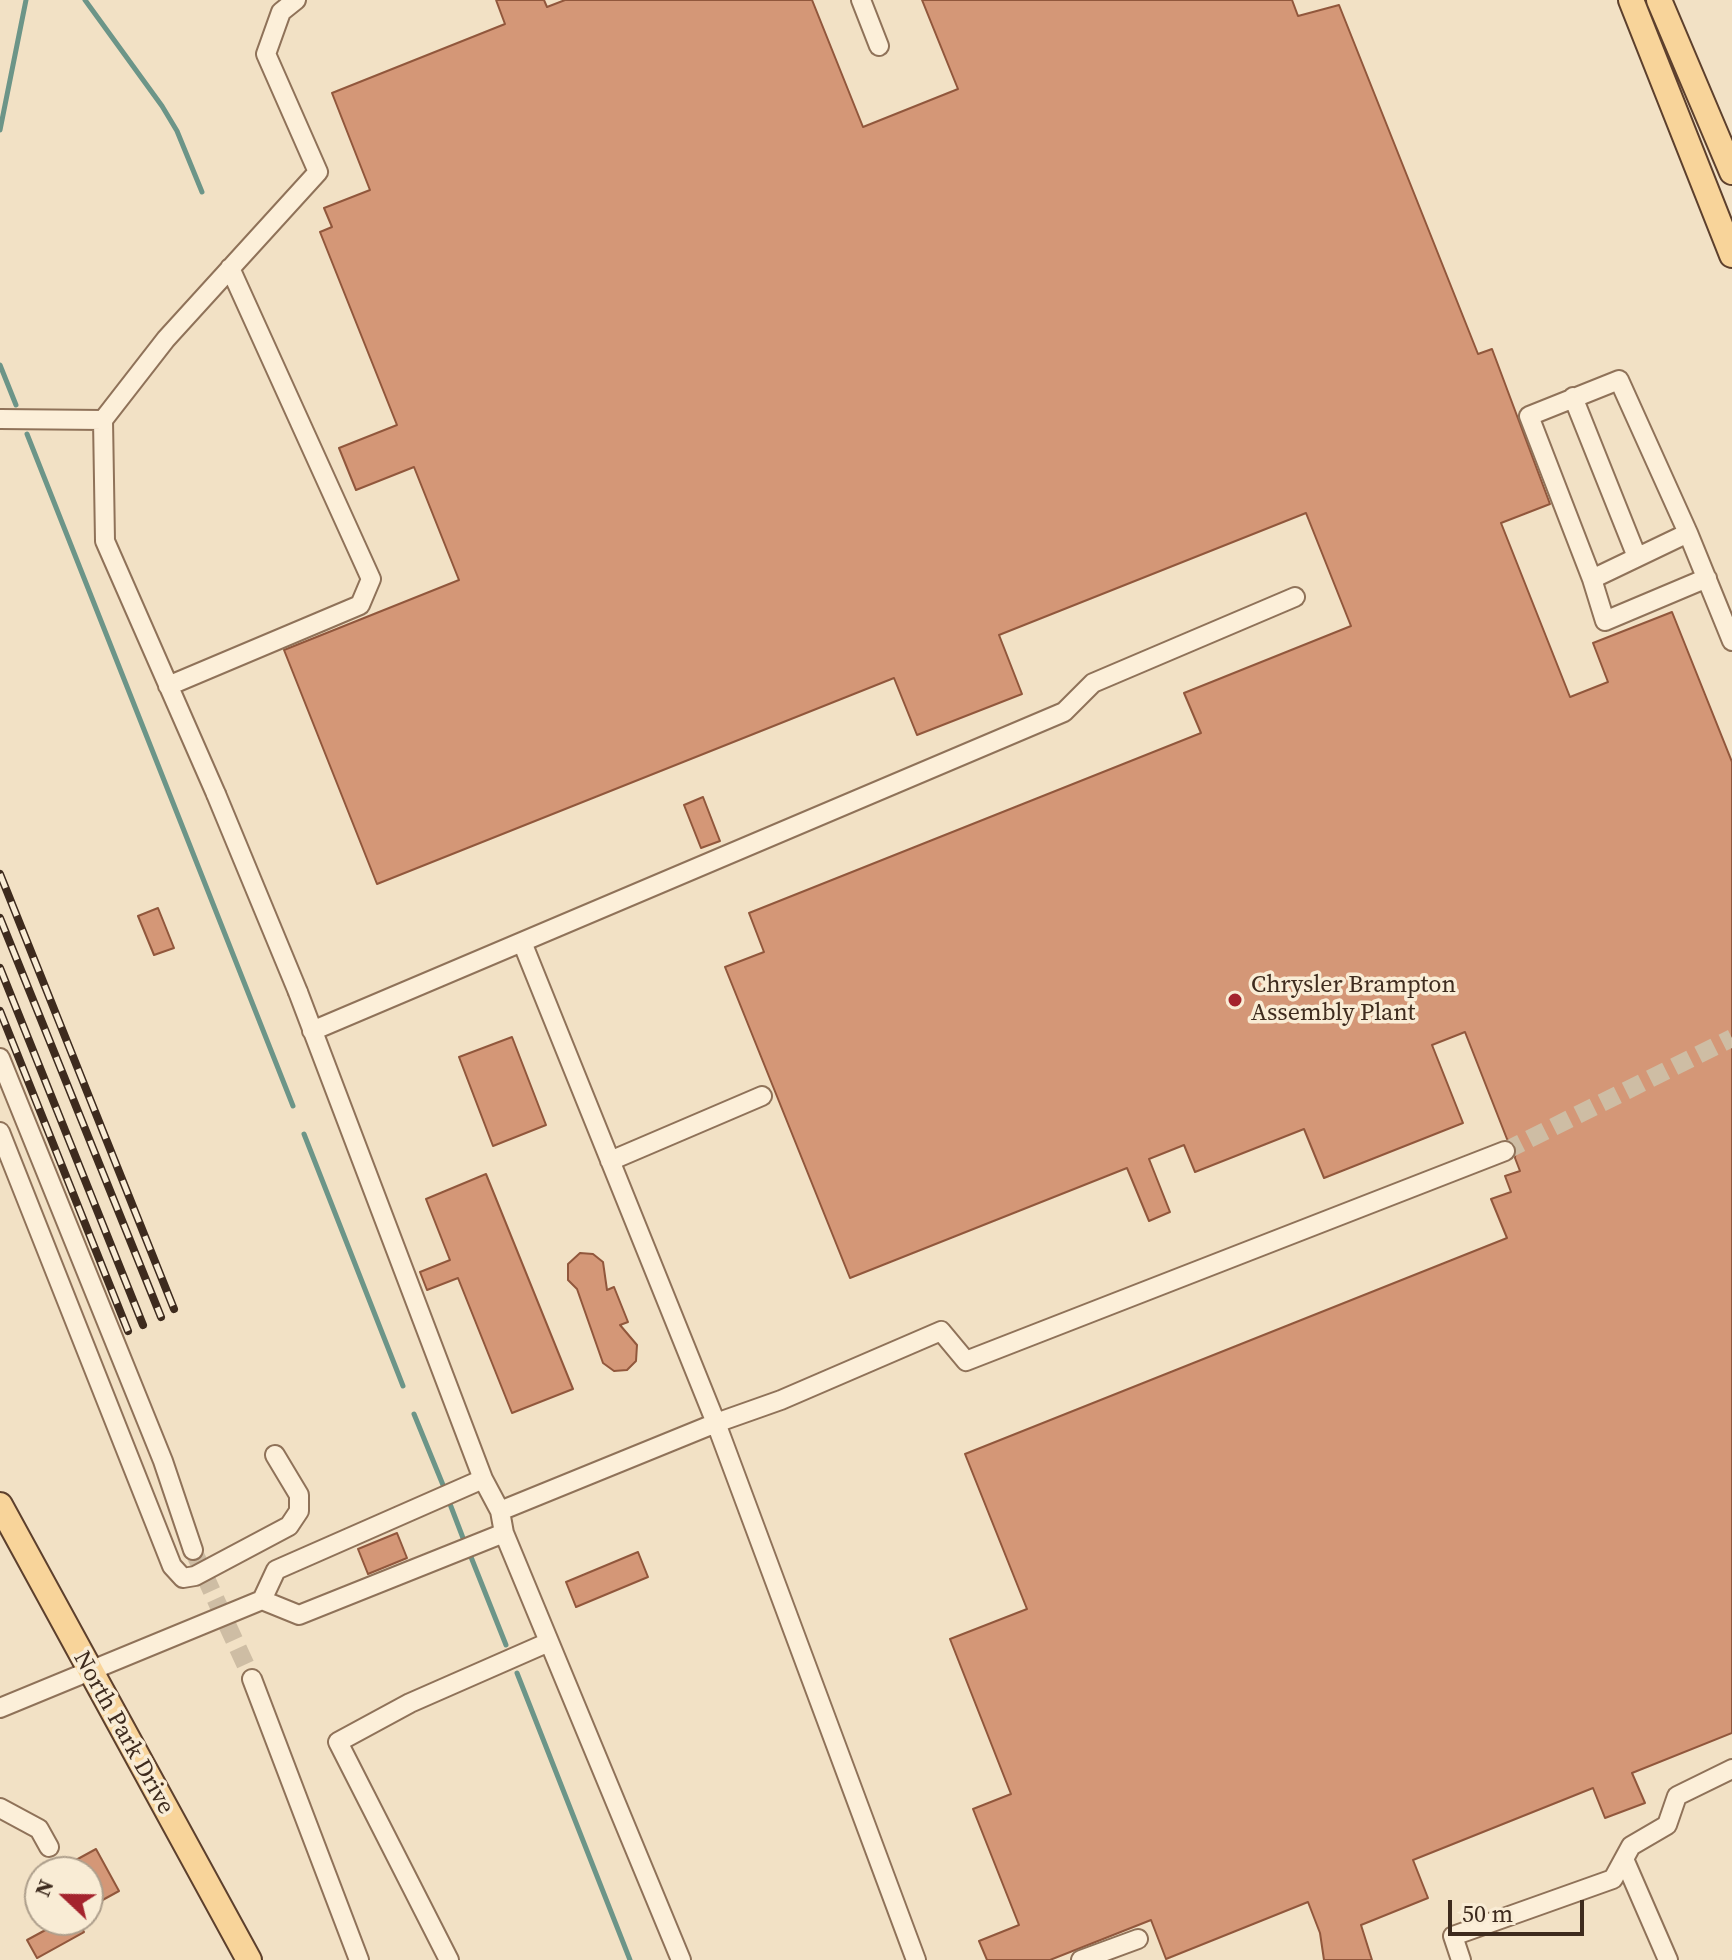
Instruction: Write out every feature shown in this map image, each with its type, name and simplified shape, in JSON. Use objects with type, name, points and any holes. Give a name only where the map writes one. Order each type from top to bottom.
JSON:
[{"type":"main road","points":[[1631,0],[1732,255]]},
{"type":"main road","points":[[1659,0],[1732,172]]},
{"type":"main road","name":"North Park Drive","points":[[0,1505],[244,1958]]},
{"type":"street","points":[[296,0],[281,12],[266,54],[318,172],[166,339],[103,420],[105,541],[216,794],[298,992],[483,1479],[500,1511],[504,1533],[681,1960]]},
{"type":"street","points":[[861,0],[879,46]]},
{"type":"street","points":[[168,686],[360,605],[371,579],[230,268]]},
{"type":"street","points":[[1707,578],[1605,621],[1592,579],[1529,416],[1619,380],[1688,533],[1707,578],[1732,641]]},
{"type":"street","points":[[1573,397],[1637,557]]},
{"type":"street","points":[[0,419],[103,420]]},
{"type":"street","points":[[1592,579],[1688,533]]},
{"type":"street","points":[[312,1031],[1064,712],[1093,683],[1295,597]]},
{"type":"street","points":[[522,942],[716,1423],[916,1960]]},
{"type":"street","points":[[0,1058],[163,1461],[193,1550]]},
{"type":"street","points":[[610,1161],[762,1096]]},
{"type":"street","points":[[0,1132],[172,1566],[183,1578],[195,1576],[289,1526],[299,1511],[299,1495],[275,1455]]},
{"type":"street","points":[[500,1511],[716,1423],[781,1400],[941,1331],[966,1361],[1505,1151]]},
{"type":"street","points":[[0,1708],[262,1600],[276,1570],[483,1479]]},
{"type":"street","points":[[262,1600],[299,1615],[504,1533]]},
{"type":"street","points":[[449,1960],[338,1742],[410,1703],[549,1642]]},
{"type":"street","points":[[252,1679],[359,1960]]},
{"type":"street","points":[[1461,1960],[1453,1936],[1613,1879],[1631,1846],[1667,1825],[1677,1796],[1732,1769]]},
{"type":"street","points":[[0,1808],[39,1829],[49,1847]]},
{"type":"street","points":[[1624,1859],[1668,1960]]},
{"type":"street","points":[[1081,1960],[1138,1939]]},
{"type":"building","name":"Chrysler Brampton Assembly Plant","points":[[496,0],[544,0],[547,7],[565,0],[812,0],[863,127],[958,89],[922,0],[1292,0],[1298,16],[1339,5],[1478,354],[1492,349],[1550,504],[1501,523],[1570,697],[1608,682],[1593,643],[1672,612],[1732,762],[1732,1733],[1632,1773],[1645,1803],[1605,1818],[1593,1788],[1413,1860],[1428,1898],[1361,1925],[1372,1960],[1324,1960],[1320,1933],[1308,1902],[1166,1959],[1151,1920],[1050,1960],[987,1960],[979,1941],[1019,1925],[973,1809],[1011,1794],[950,1639],[1027,1609],[965,1454],[1507,1238],[1491,1199],[1511,1192],[1505,1176],[1520,1171],[1515,1158],[1516,1147],[1507,1139],[1465,1032],[1432,1045],[1463,1123],[1324,1178],[1304,1129],[1195,1172],[1184,1145],[1149,1159],[1170,1212],[1149,1221],[1127,1168],[850,1278],[725,967],[764,952],[749,913],[1201,733],[1184,693],[1351,626],[1306,513],[999,635],[1022,694],[917,735],[894,678],[377,884],[284,650],[459,580],[414,467],[356,490],[339,448],[397,425],[320,232],[332,227],[324,208],[370,190],[332,93],[505,24]]},
{"type":"building","points":[[703,797],[720,841],[701,848],[684,805]]},
{"type":"building","points":[[158,908],[174,948],[154,955],[138,916]]},
{"type":"building","points":[[512,1037],[546,1125],[493,1146],[459,1057]]},
{"type":"building","points":[[486,1174],[573,1389],[512,1413],[458,1278],[427,1290],[420,1272],[450,1260],[426,1199]]},
{"type":"building","points":[[580,1253],[593,1254],[603,1262],[607,1290],[614,1287],[628,1322],[620,1325],[637,1345],[636,1361],[627,1370],[614,1371],[603,1363],[577,1289],[568,1280],[568,1264]]},
{"type":"building","points":[[397,1533],[407,1558],[368,1574],[358,1549]]},
{"type":"building","points":[[638,1552],[648,1577],[576,1607],[566,1582]]},
{"type":"building","points":[[96,1849],[100,1856],[83,1856]]},
{"type":"building","points":[[104,1864],[119,1891],[104,1899]]},
{"type":"building","points":[[34,1936],[77,1936],[37,1958],[27,1940]]},
{"type":"waterway","points":[[0,130],[26,0]]},
{"type":"waterway","points":[[85,0],[162,106],[177,131],[202,192]]},
{"type":"waterway","points":[[0,365],[16,405]]},
{"type":"waterway","points":[[27,434],[293,1106]]},
{"type":"waterway","points":[[304,1134],[403,1386]]},
{"type":"waterway","points":[[414,1414],[443,1485]]},
{"type":"waterway","points":[[450,1504],[463,1538]]},
{"type":"waterway","points":[[471,1557],[506,1645]]},
{"type":"waterway","points":[[517,1673],[630,1960]]},
{"type":"tunnel","points":[[1505,1151],[1732,1038]]},
{"type":"tunnel","points":[[193,1550],[252,1679]]},
{"type":"railway","points":[[0,874],[174,1309]]},
{"type":"railway","points":[[0,918],[161,1317]]},
{"type":"railway","points":[[0,968],[143,1325]]},
{"type":"railway","points":[[0,1011],[128,1331]]},
{"type":"place","name":"Chrysler Brampton Assembly Plant","points":[[1235,1000]]}]
